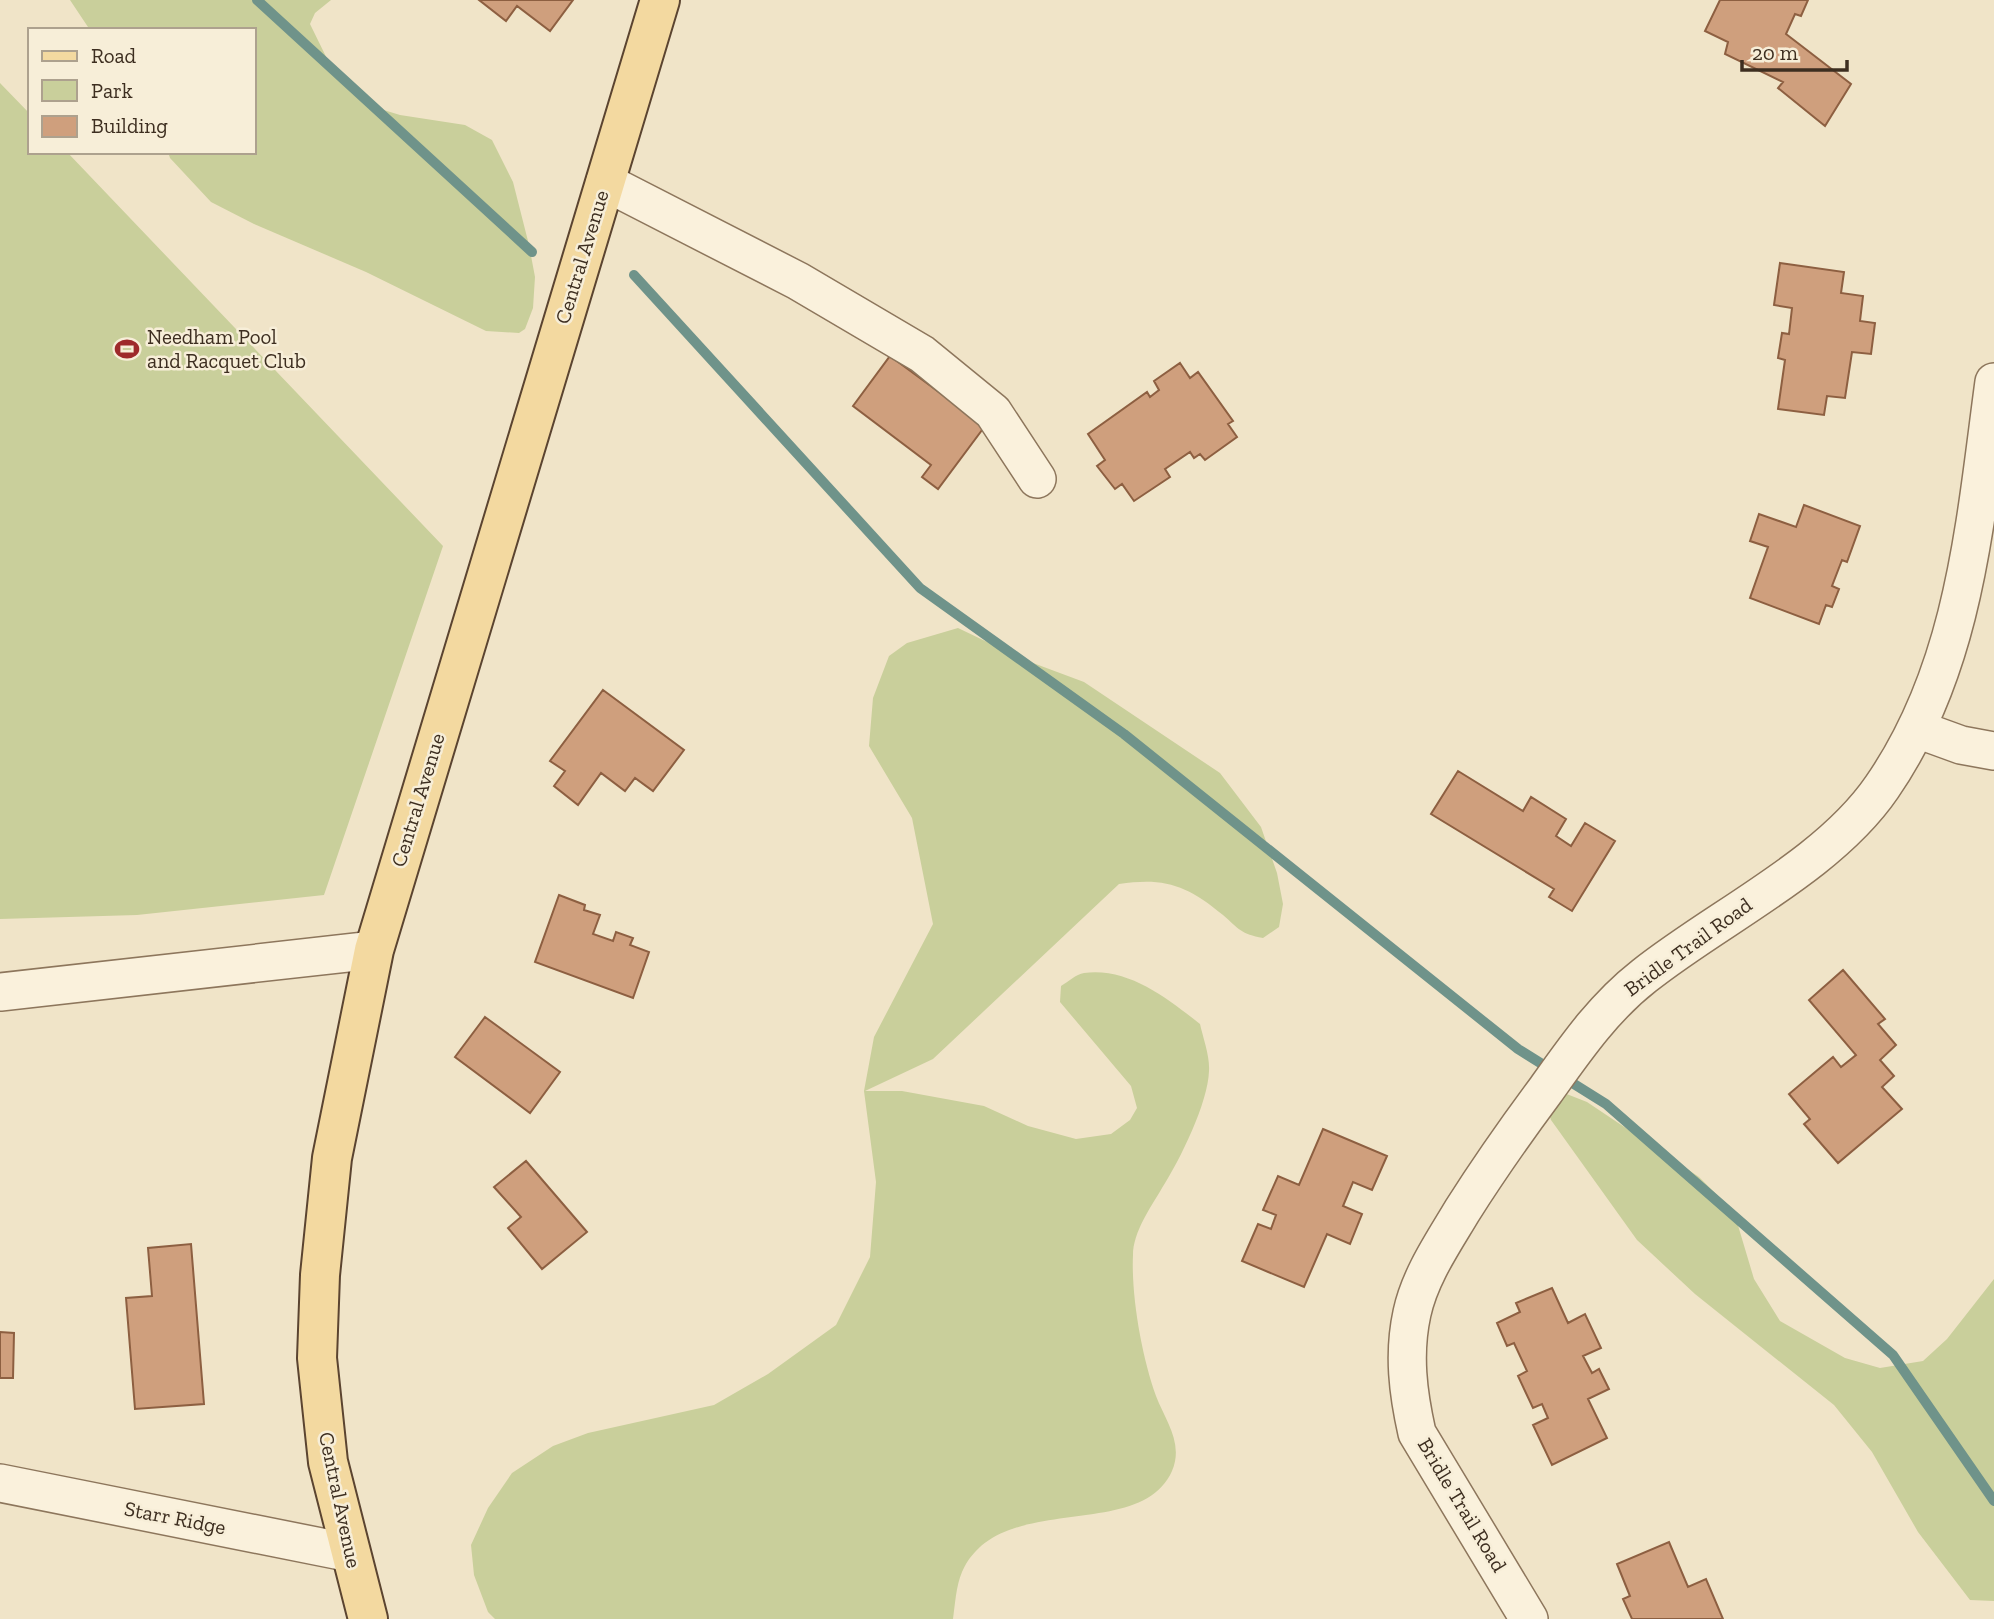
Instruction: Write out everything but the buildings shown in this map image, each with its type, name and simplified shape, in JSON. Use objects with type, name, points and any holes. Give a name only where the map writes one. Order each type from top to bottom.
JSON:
[{"type":"main road","name":"Central Avenue","points":[[368,1619],[328,1462],[317,1358],[320,1275],[332,1158],[374,950],[660,0]]},
{"type":"street","points":[[605,182],[799,281],[922,354],[993,412],[1037,479]]},
{"type":"street","name":"Bridle Trail Road","points":[[1529,1619],[1432,1462],[1418,1433],[1409,1399],[1406,1358],[1412,1312],[1425,1276],[1489,1168],[1586,1034],[1640,979],[1805,862],[1857,817],[1881,790],[1932,698],[1965,591],[1994,382]]},
{"type":"street","points":[[1917,729],[1961,745],[1994,751]]},
{"type":"street","points":[[0,992],[374,950]]},
{"type":"street","name":"Starr Ridge","points":[[0,1483],[351,1553]]},
{"type":"green space","points":[[70,0],[331,0],[315,13],[310,24],[335,75],[364,104],[400,115],[465,125],[492,140],[513,182],[535,277],[533,308],[525,329],[519,333],[486,331],[366,272],[254,224],[211,202],[170,158],[169,154],[256,154],[256,28],[89,28]]},
{"type":"green space","name":"Needham Pool and Racquet Club","points":[[0,83],[28,112],[28,154],[69,154],[443,546],[324,895],[137,915],[0,919]]},
{"type":"green space","points":[[958,628],[1025,660],[1084,682],[1220,773],[1261,827],[1277,873],[1283,904],[1279,927],[1263,938],[1241,930],[1186,890],[1162,883],[1119,884],[933,1059],[865,1091],[902,1091],[984,1106],[1028,1126],[1076,1139],[1111,1134],[1130,1120],[1137,1108],[1131,1086],[1060,1002],[1061,986],[1084,973],[1116,975],[1160,995],[1200,1024],[1209,1065],[1204,1099],[1185,1147],[1139,1229],[1133,1255],[1134,1289],[1142,1345],[1156,1396],[1175,1441],[1172,1471],[1155,1493],[1131,1505],[1006,1531],[980,1547],[962,1572],[953,1619],[495,1619],[488,1612],[474,1575],[471,1545],[488,1508],[512,1473],[553,1446],[588,1433],[714,1405],[768,1374],[836,1325],[870,1257],[876,1182],[864,1091],[874,1037],[933,924],[912,818],[869,746],[873,698],[889,656],[907,643]]},
{"type":"green space","points":[[1559,1091],[1587,1102],[1699,1177],[1734,1212],[1754,1279],[1780,1321],[1845,1358],[1880,1368],[1923,1361],[1947,1339],[1994,1279],[1994,1601],[1970,1600],[1918,1532],[1872,1452],[1834,1405],[1695,1294],[1637,1240],[1551,1120],[1544,1099]]},
{"type":"waterway","points":[[257,0],[532,252]]},
{"type":"waterway","points":[[634,275],[920,588],[1124,734],[1518,1049],[1606,1104],[1893,1355],[1994,1501]]},
{"type":"place","name":"Needham Pool and Racquet Club","points":[[127,349]]}]
